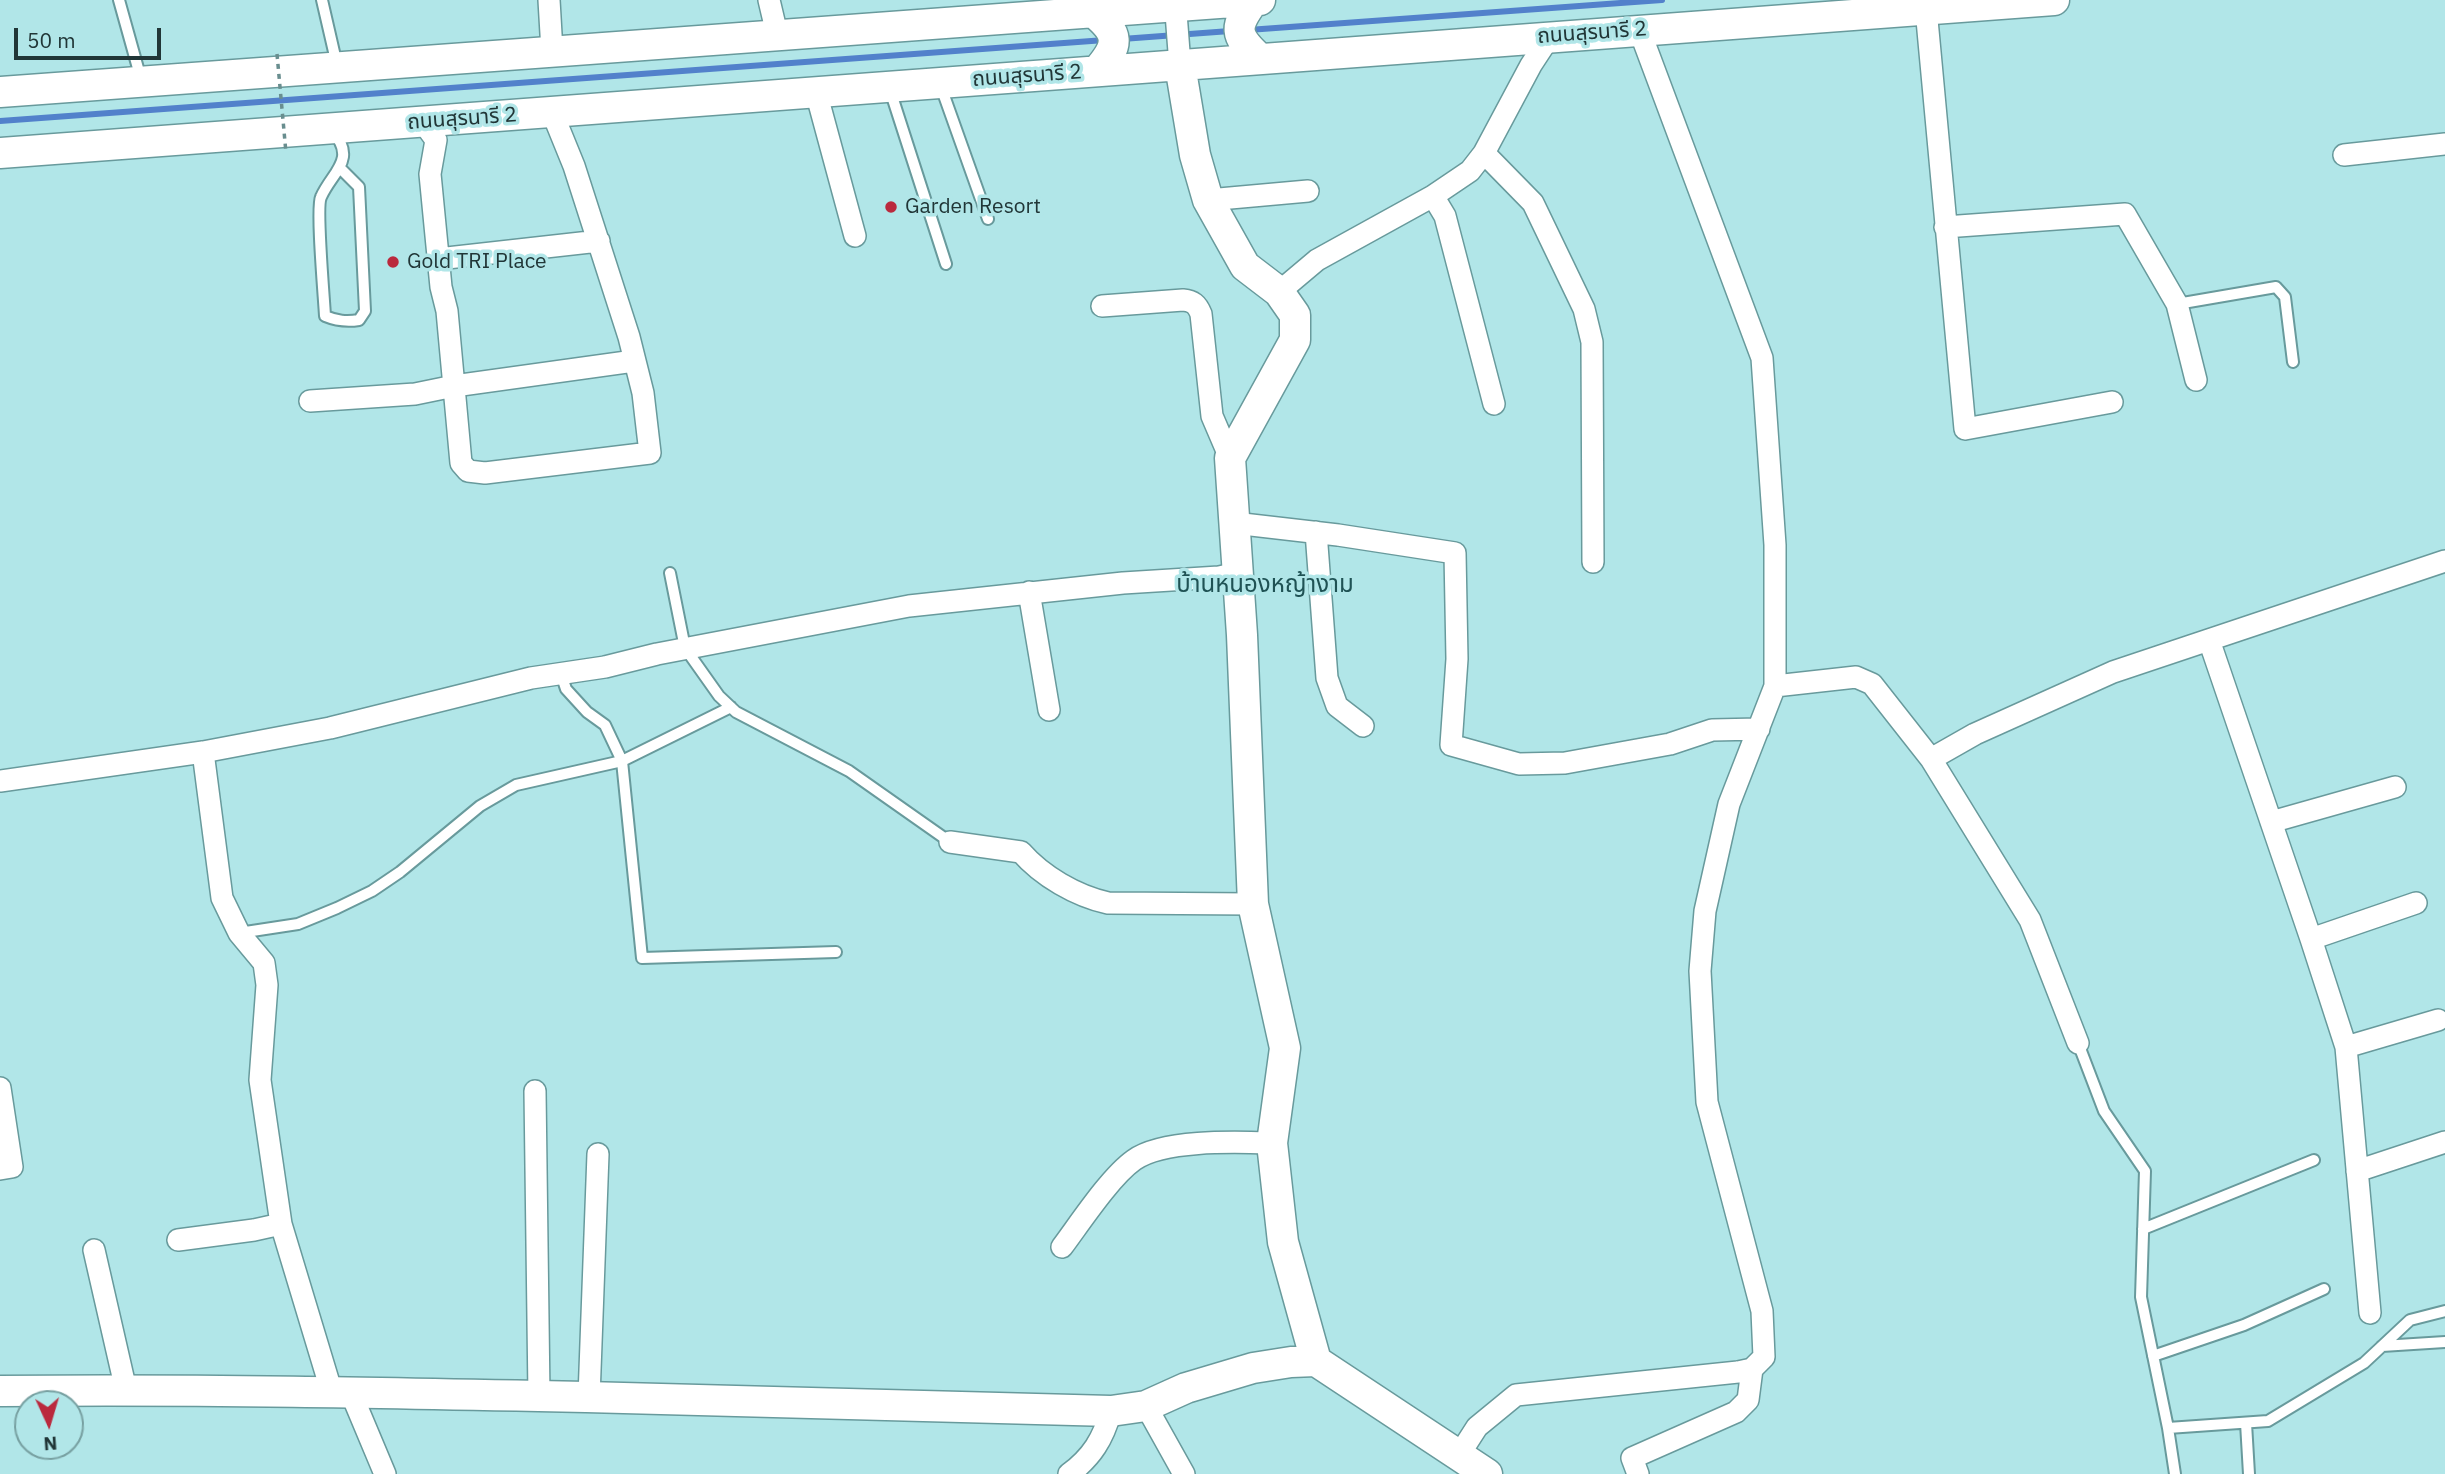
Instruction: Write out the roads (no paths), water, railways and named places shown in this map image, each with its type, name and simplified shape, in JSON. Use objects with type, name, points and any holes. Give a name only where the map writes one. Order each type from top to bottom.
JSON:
[{"type":"main road","name":"ถนนสุรนารี 2","points":[[0,153],[940,82],[1103,63],[1550,36],[2054,0]]},
{"type":"main road","points":[[0,92],[777,34],[1099,17],[1253,5]]},
{"type":"main road","points":[[1252,52],[1240,38],[1239,30],[1253,5]]},
{"type":"main road","points":[[1099,17],[1114,36],[1113,47],[1103,63]]},
{"type":"main road","points":[[1179,58],[1195,155],[1208,200],[1245,266],[1279,292],[1295,315],[1296,340],[1230,458],[1242,635],[1253,904],[1285,1048],[1272,1143],[1283,1242],[1316,1362]]},
{"type":"main road","points":[[0,1391],[126,1390],[878,1402],[1111,1411],[1146,1406],[1186,1388],[1253,1368],[1292,1362],[1316,1362],[1487,1474]]},
{"type":"street","points":[[549,0],[552,51]]},
{"type":"street","points":[[769,0],[777,34]]},
{"type":"street","points":[[1175,9],[1179,58]]},
{"type":"street","points":[[1926,9],[1965,429],[2112,402]]},
{"type":"street","points":[[1637,1474],[1632,1458],[1736,1412],[1748,1400],[1752,1369],[1764,1357],[1762,1311],[1707,1102],[1700,971],[1705,911],[1729,804],[1775,686],[1775,545],[1762,358],[1639,30]]},
{"type":"street","points":[[1279,292],[1317,260],[1433,196],[1470,171],[1484,153],[1531,65],[1550,36]]},
{"type":"street","points":[[816,92],[855,236]]},
{"type":"street","points":[[423,122],[436,140],[430,174],[441,287],[447,310],[461,463],[468,471],[485,473],[650,453],[643,393],[629,337],[574,166],[552,112]]},
{"type":"street","points":[[2344,155],[2445,144]]},
{"type":"street","points":[[1484,153],[1533,203],[1584,309],[1592,342],[1592,562]]},
{"type":"street","points":[[1208,200],[1308,191]]},
{"type":"street","points":[[1433,196],[1445,216],[1494,404]]},
{"type":"street","points":[[1945,227],[2125,214],[2177,304],[2196,380]]},
{"type":"street","points":[[438,259],[599,241]]},
{"type":"street","points":[[1102,306],[1182,300],[1192,301],[1198,306],[1212,416],[1230,458]]},
{"type":"street","points":[[310,401],[415,394],[634,361]]},
{"type":"street","points":[[1234,523],[1316,532],[1455,553],[1457,659],[1451,745],[1519,764],[1565,763],[1670,744],[1712,730],[1759,729]]},
{"type":"street","points":[[1316,532],[1329,685],[1337,706],[1363,726]]},
{"type":"street","points":[[1931,759],[1975,734],[2113,672],[2445,561]]},
{"type":"street","points":[[0,781],[203,752],[330,728],[531,678],[605,667],[685,648],[909,606],[1238,573]]},
{"type":"street","points":[[1029,592],[1049,710]]},
{"type":"street","points":[[2209,640],[2346,1047],[2370,1313]]},
{"type":"street","points":[[1775,686],[1856,677],[1872,684],[1931,759],[2030,920],[2078,1043]]},
{"type":"street","points":[[203,752],[222,898],[239,933],[264,963],[267,985],[260,1080],[281,1224],[342,1393],[385,1474]]},
{"type":"street","points":[[2271,822],[2395,787]]},
{"type":"street","points":[[950,842],[1021,852],[1035,867],[1068,887],[1108,903],[1253,904]]},
{"type":"street","points":[[2311,939],[2416,903]]},
{"type":"street","points":[[2346,1047],[2438,1020]]},
{"type":"street","points":[[0,1088],[12,1167],[0,1169]]},
{"type":"street","points":[[535,1091],[539,1396]]},
{"type":"street","points":[[2357,1171],[2445,1142]]},
{"type":"street","points":[[1062,1247],[1119,1174],[1143,1154],[1213,1143],[1272,1143]]},
{"type":"street","points":[[589,1397],[598,1154]]},
{"type":"street","points":[[178,1240],[281,1224]]},
{"type":"street","points":[[94,1250],[126,1390]]},
{"type":"street","points":[[1459,1455],[1477,1427],[1516,1395],[1752,1369]]},
{"type":"street","points":[[1146,1406],[1184,1474]]},
{"type":"street","points":[[1069,1474],[1087,1459],[1104,1436],[1111,1411]]},
{"type":"lane","points":[[119,0],[142,81]]},
{"type":"lane","points":[[321,0],[337,67]]},
{"type":"lane","points":[[940,82],[988,219]]},
{"type":"lane","points":[[889,86],[946,264]]},
{"type":"lane","points":[[331,129],[340,140],[343,161],[319,199],[325,316],[336,321],[349,322],[359,320],[365,311],[359,187],[340,168]]},
{"type":"lane","points":[[2177,304],[2276,287],[2285,297],[2293,362]]},
{"type":"lane","points":[[670,573],[685,648],[719,696],[731,707],[849,771],[950,842]]},
{"type":"lane","points":[[561,674],[566,690],[587,712],[605,725],[622,761],[642,958],[836,952]]},
{"type":"lane","points":[[239,933],[298,924],[372,891],[400,872],[480,806],[516,785],[622,761],[731,707]]},
{"type":"lane","points":[[2078,1043],[2104,1111],[2145,1171],[2141,1297],[2175,1474]]},
{"type":"lane","points":[[2143,1229],[2314,1160]]},
{"type":"lane","points":[[2153,1356],[2244,1325],[2324,1289]]},
{"type":"lane","points":[[2168,1427],[2268,1422],[2364,1363],[2410,1320],[2445,1311]]},
{"type":"lane","points":[[2382,1346],[2445,1342]]},
{"type":"lane","points":[[2246,1423],[2249,1474]]},
{"type":"waterway","points":[[1248,30],[1662,0]]},
{"type":"waterway","points":[[1122,39],[1230,31]]},
{"type":"waterway","points":[[0,121],[1105,40]]},
{"type":"place","name":"Garden Resort","points":[[891,207]]},
{"type":"place","name":"Gold TRI Place","points":[[393,262]]},
{"type":"district","name":"บ้านหนองหญ้างาม","points":[[1265,585]]}]
